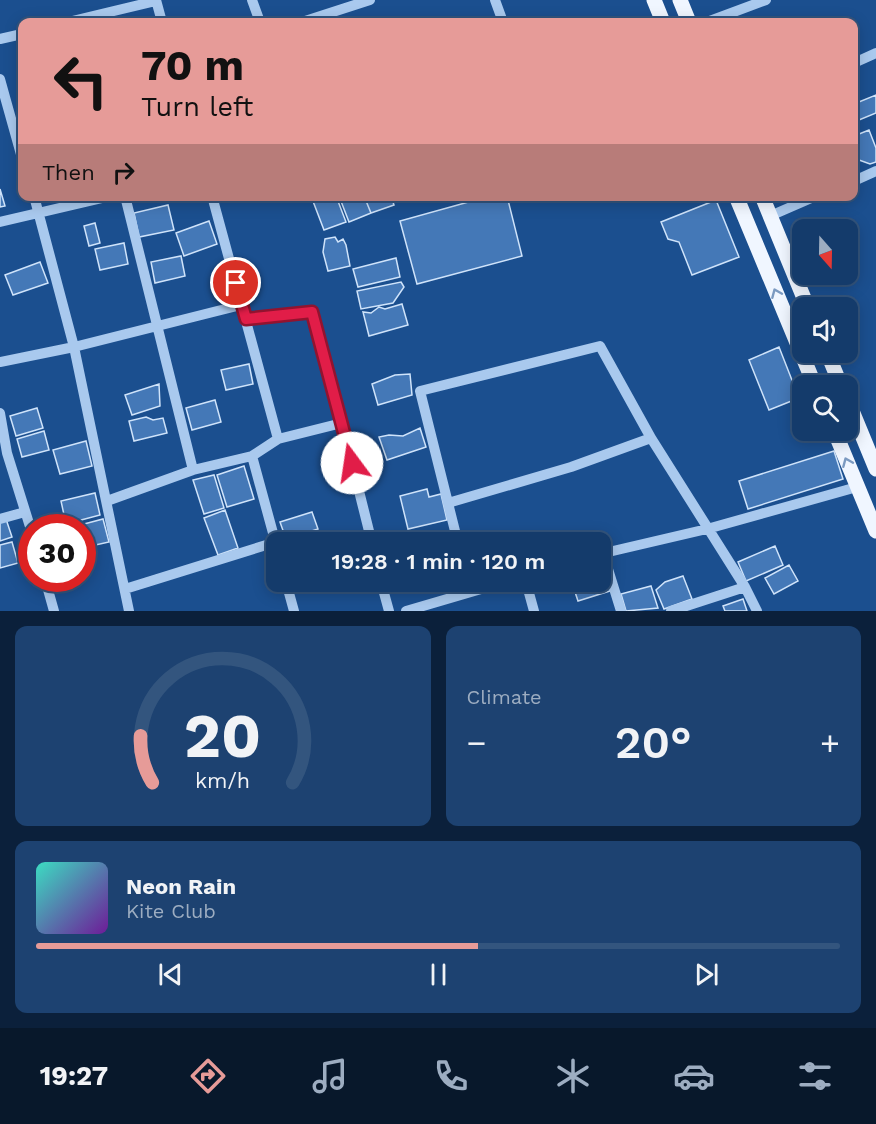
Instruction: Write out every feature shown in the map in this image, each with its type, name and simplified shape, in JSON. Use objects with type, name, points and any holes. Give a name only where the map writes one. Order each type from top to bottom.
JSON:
[{"type":"main road","points":[[654,0],[661,18]]},
{"type":"main road","points":[[680,0],[687,18]]},
{"type":"main road","points":[[738,201],[810,375]]},
{"type":"main road","points":[[764,201],[803,297]]},
{"type":"main road","points":[[858,425],[876,469]]},
{"type":"main road","points":[[839,441],[876,531]]},
{"type":"street","points":[[84,18],[156,0],[161,18]]},
{"type":"street","points":[[252,0],[259,18]]},
{"type":"street","points":[[314,18],[370,0]]},
{"type":"street","points":[[495,0],[502,18]]},
{"type":"street","points":[[718,18],[765,0]]},
{"type":"street","points":[[0,39],[18,35]]},
{"type":"street","points":[[858,61],[876,53]]},
{"type":"street","points":[[0,80],[17,122]]},
{"type":"street","points":[[858,179],[876,171]]},
{"type":"street","points":[[35,201],[74,347],[129,611]]},
{"type":"street","points":[[0,222],[90,201]]},
{"type":"street","points":[[126,201],[193,470]]},
{"type":"street","points":[[213,201],[278,439]]},
{"type":"street","points":[[770,216],[804,201]]},
{"type":"street","points":[[0,362],[74,347],[241,304]]},
{"type":"street","points":[[246,319],[312,312],[369,532]]},
{"type":"street","points":[[455,532],[420,391],[600,346],[651,438],[745,587],[757,611]]},
{"type":"street","points":[[0,413],[7,453],[26,512],[0,519]]},
{"type":"street","points":[[107,501],[193,470],[252,456],[278,439],[342,423]]},
{"type":"street","points":[[448,503],[572,467],[651,438]]},
{"type":"street","points":[[252,456],[273,532]]},
{"type":"street","points":[[611,552],[707,529],[858,487]]},
{"type":"street","points":[[125,589],[266,546]]},
{"type":"street","points":[[611,581],[621,611]]},
{"type":"street","points":[[671,611],[745,587]]},
{"type":"street","points":[[49,592],[54,611]]},
{"type":"street","points":[[289,592],[294,611]]},
{"type":"street","points":[[384,592],[389,611]]},
{"type":"street","points":[[406,611],[457,592]]},
{"type":"street","points":[[529,592],[534,611]]},
{"type":"building","points":[[876,95],[876,113],[859,120],[858,102]]},
{"type":"building","points":[[869,130],[876,148],[876,162],[870,164],[859,160],[858,162],[858,134]]},
{"type":"building","points":[[0,189],[5,206],[0,207]]},
{"type":"building","points":[[313,201],[338,201],[346,222],[324,230]]},
{"type":"building","points":[[341,201],[366,201],[371,213],[349,222]]},
{"type":"building","points":[[366,201],[393,201],[394,205],[371,213]]},
{"type":"building","points":[[472,201],[508,201],[522,256],[417,284],[400,221]]},
{"type":"building","points":[[716,201],[739,257],[692,275],[679,242],[668,239],[661,222]]},
{"type":"building","points":[[168,205],[174,230],[139,237],[134,213]]},
{"type":"building","points":[[209,221],[217,244],[184,256],[176,233]]},
{"type":"building","points":[[95,223],[100,243],[89,246],[84,226]]},
{"type":"building","points":[[335,237],[338,242],[343,239],[350,266],[328,271],[323,252],[325,239]]},
{"type":"building","points":[[124,243],[128,264],[100,270],[95,249]]},
{"type":"building","points":[[181,256],[185,276],[155,283],[151,262]]},
{"type":"building","points":[[396,258],[400,277],[358,287],[353,269]]},
{"type":"building","points":[[40,262],[48,283],[13,295],[5,275]]},
{"type":"building","points":[[401,282],[404,287],[393,303],[361,309],[357,291]]},
{"type":"building","points":[[402,304],[408,325],[369,336],[363,312],[371,313],[379,307],[385,309]]},
{"type":"building","points":[[779,347],[792,380],[792,401],[769,410],[749,360]]},
{"type":"building","points":[[249,364],[253,384],[226,390],[221,370]]},
{"type":"building","points":[[410,374],[412,395],[378,405],[372,384],[395,375]]},
{"type":"building","points":[[159,384],[160,406],[132,415],[125,395]]},
{"type":"building","points":[[215,400],[221,422],[192,430],[186,408]]},
{"type":"building","points":[[37,408],[43,428],[16,436],[10,416]]},
{"type":"building","points":[[146,417],[153,420],[163,418],[167,433],[134,441],[129,421]]},
{"type":"building","points":[[420,428],[426,447],[387,460],[379,437],[403,436]]},
{"type":"building","points":[[44,431],[49,450],[22,457],[17,439]]},
{"type":"building","points":[[86,441],[92,466],[60,474],[53,450]]},
{"type":"building","points":[[834,451],[843,479],[748,509],[739,481]]},
{"type":"building","points":[[244,466],[254,499],[227,507],[217,475]]},
{"type":"building","points":[[214,475],[224,508],[204,514],[193,480]]},
{"type":"building","points":[[427,489],[429,497],[441,494],[447,520],[408,529],[400,496]]},
{"type":"building","points":[[95,493],[100,515],[64,514],[61,501]]},
{"type":"building","points":[[225,510],[238,548],[218,555],[204,518]]},
{"type":"building","points":[[312,512],[318,529],[308,532],[284,532],[280,522]]},
{"type":"building","points":[[6,519],[12,537],[0,541],[0,521]]},
{"type":"building","points":[[103,519],[109,542],[96,545],[96,521]]},
{"type":"building","points":[[12,542],[18,563],[0,568],[0,545]]},
{"type":"building","points":[[775,546],[783,565],[746,581],[738,562]]},
{"type":"building","points":[[789,565],[798,581],[774,594],[765,578]]},
{"type":"building","points":[[683,576],[692,599],[664,609],[656,590],[665,582]]},
{"type":"building","points":[[651,586],[658,608],[626,611],[621,594]]},
{"type":"building","points":[[575,592],[607,592],[578,601]]},
{"type":"building","points":[[743,599],[747,611],[725,611],[723,606]]},
{"type":"route","points":[[236,283],[246,319],[312,312],[352,463]]}]
